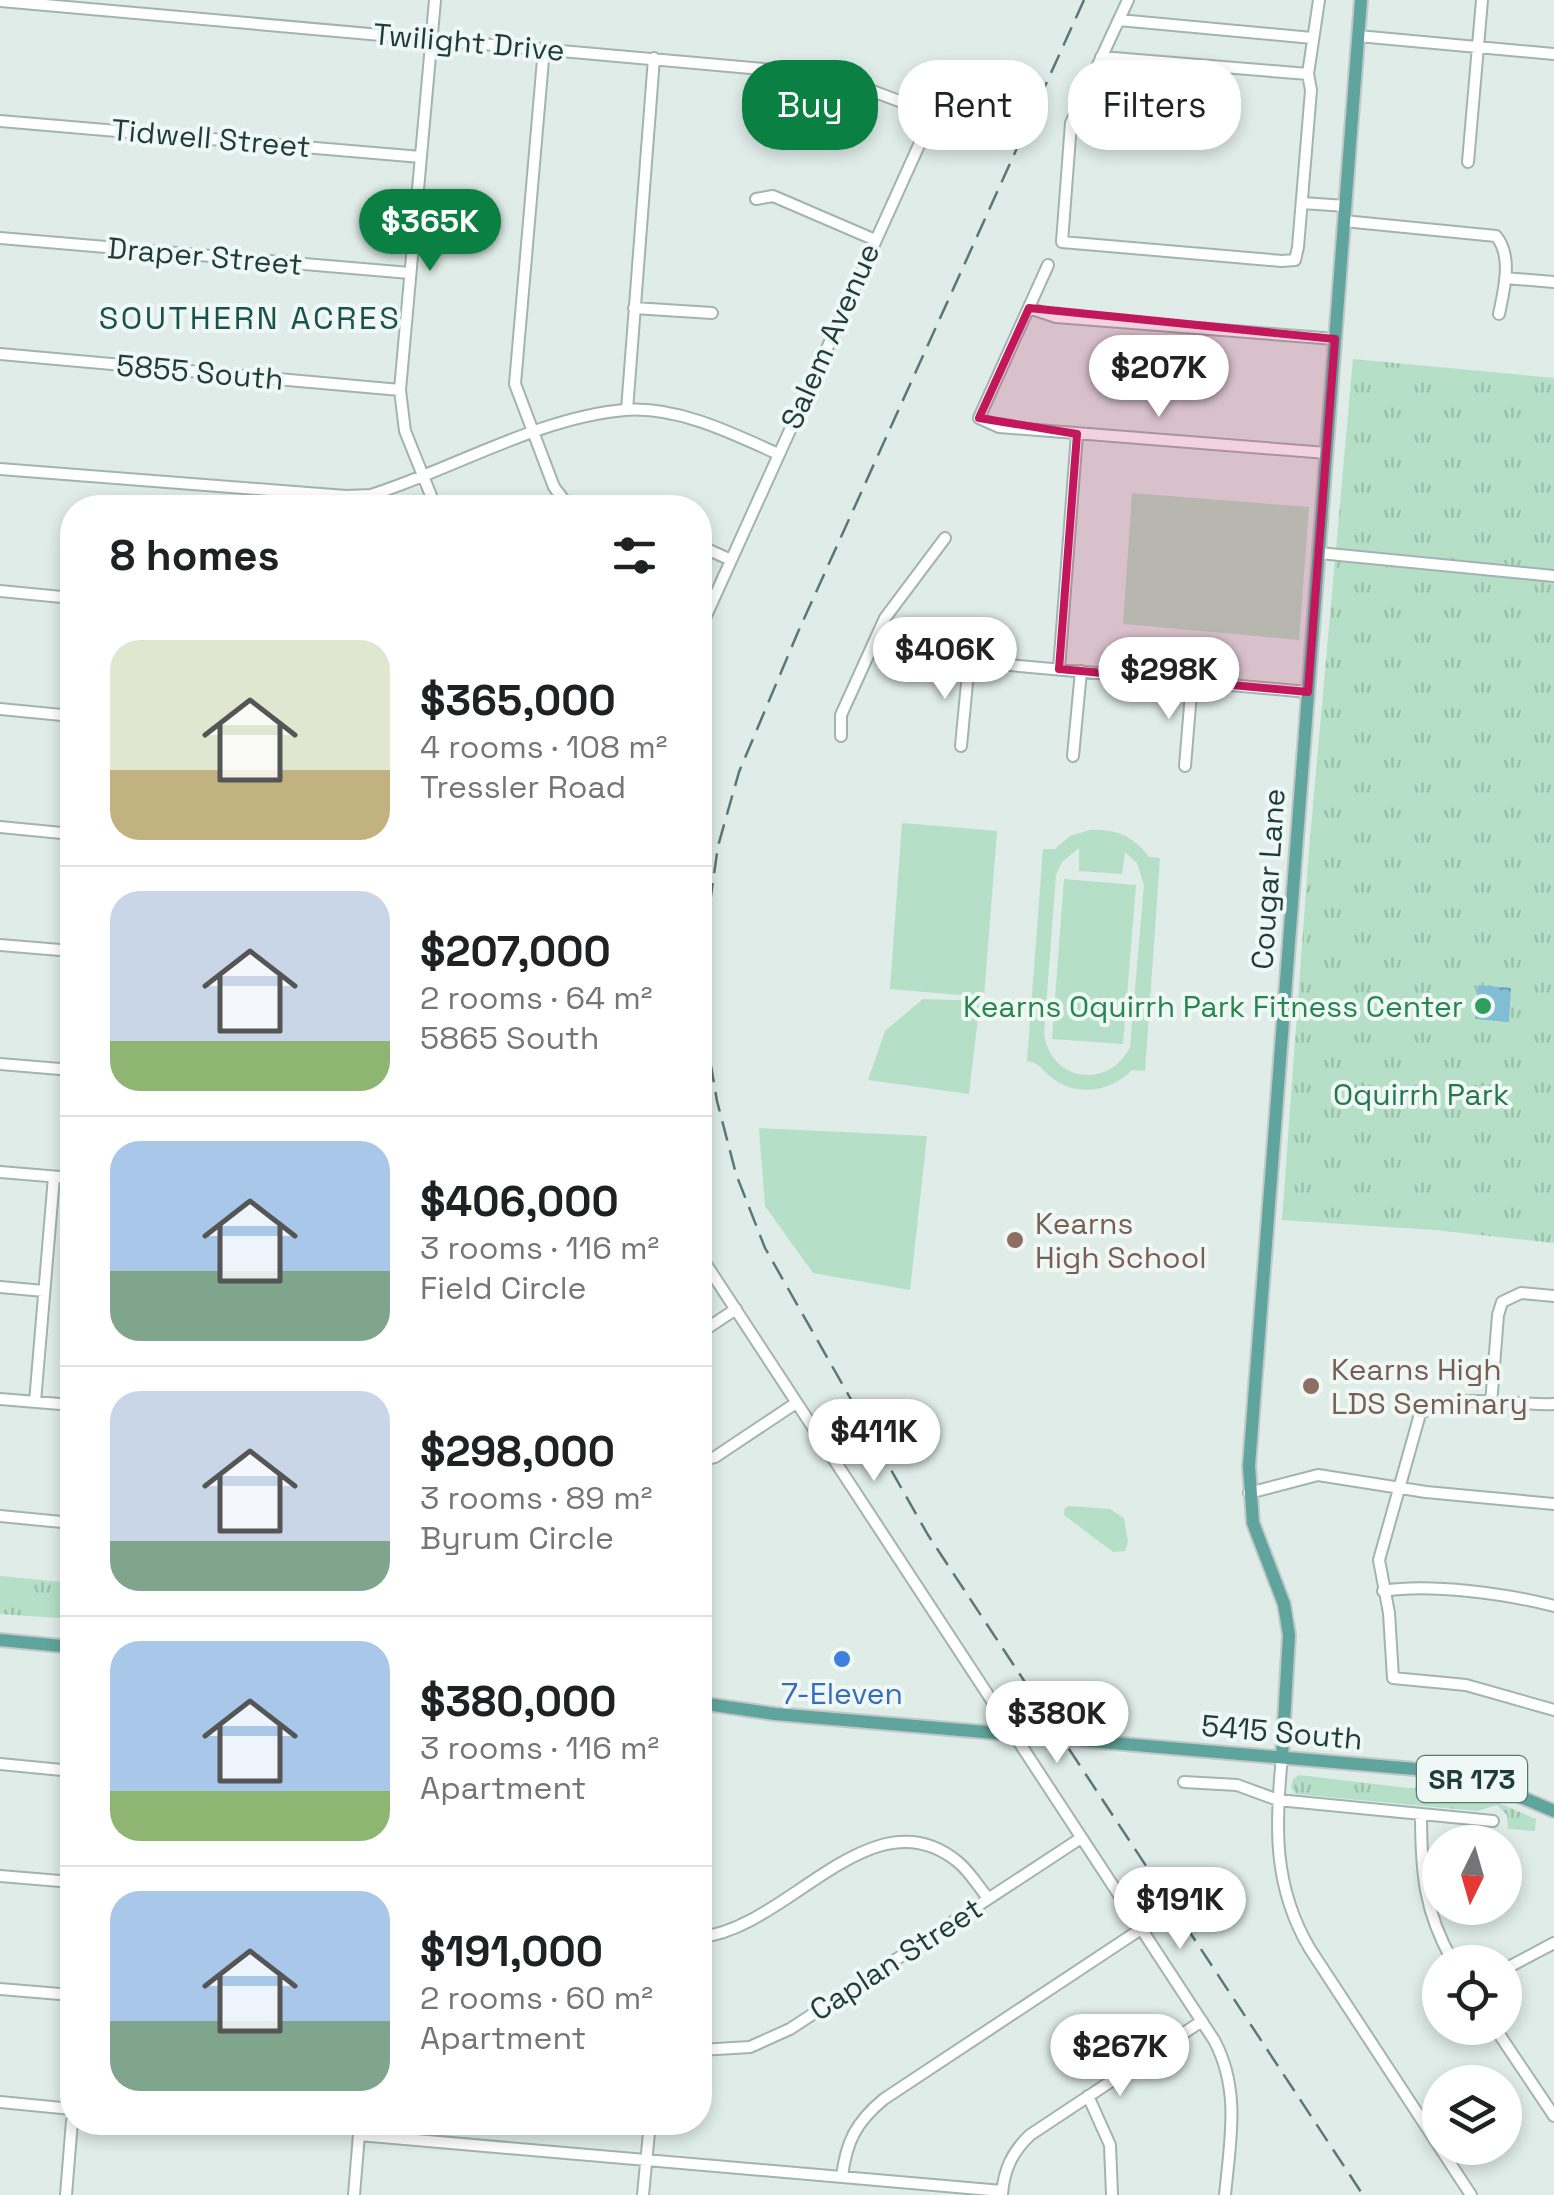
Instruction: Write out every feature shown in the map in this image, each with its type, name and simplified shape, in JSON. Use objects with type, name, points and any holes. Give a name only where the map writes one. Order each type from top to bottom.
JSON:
[{"type":"main road","name":"Cougar Lane","points":[[1282,1757],[1289,1634],[1284,1604],[1253,1523],[1250,1493],[1255,1370],[1361,0]]},
{"type":"main road","points":[[0,1640],[60,1646]]},
{"type":"main road","name":"5415 South","points":[[712,1705],[774,1714],[1462,1775],[1554,1811]]},
{"type":"street","points":[[432,495],[405,431],[400,390],[436,0]]},
{"type":"street","points":[[1128,0],[1071,123],[1062,242],[1296,260],[1312,90],[1308,74],[1319,0]]},
{"type":"street","points":[[1468,162],[1482,0]]},
{"type":"street","name":"Twilight Drive","points":[[0,1],[60,3],[830,74],[898,101]]},
{"type":"street","points":[[1119,20],[1312,38]]},
{"type":"street","points":[[1358,36],[1554,54]]},
{"type":"street","points":[[544,48],[515,384],[560,495]]},
{"type":"street","points":[[1101,56],[1308,74]]},
{"type":"street","points":[[626,410],[654,58]]},
{"type":"street","name":"Tidwell Street","points":[[0,121],[421,157]]},
{"type":"street","name":"Salem Avenue","points":[[712,602],[914,150]]},
{"type":"street","points":[[756,199],[773,196],[873,239]]},
{"type":"street","points":[[1302,202],[1346,206]]},
{"type":"street","points":[[1344,222],[1496,236],[1504,248],[1505,278],[1499,314]]},
{"type":"street","name":"Draper Street","points":[[0,238],[410,274]]},
{"type":"street","points":[[1048,265],[979,418],[999,427],[1327,453]]},
{"type":"street","points":[[1505,278],[1554,282]]},
{"type":"street","points":[[634,308],[712,313]]},
{"type":"street","points":[[1028,308],[1056,317],[1335,340]]},
{"type":"street","name":"5855 South","points":[[0,354],[400,390]]},
{"type":"street","points":[[358,495],[425,476],[535,433],[626,410],[697,421],[778,454]]},
{"type":"street","points":[[1059,669],[1077,434]]},
{"type":"street","points":[[0,469],[333,495]]},
{"type":"street","points":[[841,736],[841,715],[891,607],[946,538]]},
{"type":"street","points":[[712,551],[731,560]]},
{"type":"street","points":[[1319,553],[1554,576]]},
{"type":"street","points":[[0,591],[60,597]]},
{"type":"street","points":[[872,646],[894,654],[969,662],[1308,692]]},
{"type":"street","points":[[961,746],[969,662]]},
{"type":"street","points":[[1073,756],[1080,672]]},
{"type":"street","points":[[1185,766],[1192,681]]},
{"type":"street","points":[[0,709],[60,715]]},
{"type":"street","points":[[0,827],[60,833]]},
{"type":"street","points":[[0,945],[60,951]]},
{"type":"street","points":[[0,1064],[60,1069]]},
{"type":"street","points":[[0,1172],[60,1177]]},
{"type":"street","points":[[35,1402],[54,1177]]},
{"type":"street","points":[[712,1273],[1202,2021],[1226,2066],[1232,2108],[1225,2195]]},
{"type":"street","points":[[0,1287],[44,1290]]},
{"type":"street","points":[[1490,1404],[1502,1302],[1521,1293],[1554,1296]]},
{"type":"street","points":[[712,1324],[736,1309]]},
{"type":"street","points":[[0,1399],[60,1405]]},
{"type":"street","points":[[1554,1404],[1452,1403],[1420,1414],[1381,1549],[1380,1571],[1389,1613],[1393,1678],[1466,1685],[1554,1710]]},
{"type":"street","points":[[712,1459],[796,1404]]},
{"type":"street","points":[[1250,1493],[1318,1475],[1554,1504]]},
{"type":"street","points":[[0,1516],[60,1522]]},
{"type":"street","points":[[1384,1591],[1413,1588],[1522,1598],[1554,1606]]},
{"type":"street","points":[[1282,1757],[1279,1870],[1300,1933],[1471,2195]]},
{"type":"street","points":[[0,1764],[60,1770]]},
{"type":"street","points":[[1184,1782],[1237,1785],[1278,1800],[1493,1821]]},
{"type":"street","points":[[1421,1814],[1420,1858],[1425,1897],[1444,1945]]},
{"type":"street","name":"Caplan Street","points":[[712,2050],[731,2051],[770,2040],[1081,1838]]},
{"type":"street","points":[[712,1936],[749,1924],[850,1858],[881,1844],[911,1842],[941,1851],[968,1872],[988,1898]]},
{"type":"street","points":[[0,1876],[60,1881]]},
{"type":"street","points":[[842,2177],[845,2152],[853,2132],[884,2100],[1141,1930]]},
{"type":"street","points":[[1522,1960],[1554,1944]]},
{"type":"street","points":[[0,1988],[60,1994]]},
{"type":"street","points":[[423,2135],[1002,2193],[1007,2167],[1018,2146],[1030,2135],[1202,2021]]},
{"type":"street","points":[[1506,2045],[1554,2116]]},
{"type":"street","points":[[1088,2096],[1110,2144],[1112,2195]]},
{"type":"street","points":[[0,2102],[60,2107]]},
{"type":"street","points":[[66,2195],[71,2135]]},
{"type":"street","points":[[354,2195],[359,2135]]},
{"type":"street","points":[[644,2195],[649,2135]]},
{"type":"highlighted area","points":[[1029,308],[1335,339],[1308,692],[1059,669],[1077,434],[979,418]]},
{"type":"green space","name":"Oquirrh Park","points":[[1353,359],[1554,378],[1554,1243],[1282,1220],[1309,850]]},
{"type":"green space","points":[[1132,493],[1309,507],[1299,640],[1123,624]]},
{"type":"green space","points":[[902,823],[997,831],[984,997],[890,989]]},
{"type":"green space","points":[[1090,830],[1116,832],[1131,839],[1149,857],[1160,858],[1145,1071],[1132,1070],[1114,1083],[1083,1090],[1062,1084],[1027,1061],[1043,849],[1055,849],[1070,836]],"holes":[[[1079,848],[1079,871],[1122,874],[1125,852],[1137,863],[1144,885],[1130,1047],[1121,1061],[1095,1074],[1068,1070],[1057,1062],[1044,1033],[1056,875],[1062,862]]]},
{"type":"green space","points":[[1064,879],[1136,885],[1123,1044],[1052,1039]]},
{"type":"green space","points":[[923,999],[980,1001],[969,1094],[868,1080],[885,1031]]},
{"type":"green space","points":[[759,1128],[927,1136],[910,1290],[813,1273],[765,1206]]},
{"type":"green space","points":[[1069,1506],[1110,1509],[1124,1518],[1128,1542],[1125,1551],[1113,1552],[1064,1515]]},
{"type":"green space","points":[[0,1576],[60,1582],[60,1618],[0,1614]]},
{"type":"green space","points":[[1299,1775],[1408,1788],[1444,1787],[1489,1799],[1536,1819],[1535,1831],[1522,1830],[1522,1825],[1508,1825],[1507,1815],[1497,1805],[1477,1811],[1296,1794],[1291,1788],[1293,1779]]},
{"type":"water","points":[[1478,985],[1511,988],[1509,1022],[1475,1019]]},
{"type":"railway","points":[[712,889],[718,846],[739,772],[798,632],[1084,0]]},
{"type":"railway","points":[[712,1072],[736,1174],[765,1248],[928,1535],[1363,2195]]},
{"type":"place","name":"Kearns Oquirrh Park Fitness Center","points":[[1483,1006]]},
{"type":"place","name":"Kearns High School","points":[[1015,1240]]},
{"type":"place","name":"Kearns High LDS Seminary","points":[[1311,1386]]},
{"type":"place","name":"7-Eleven","points":[[842,1659]]},
{"type":"district","name":"SOUTHERN ACRES","points":[[250,318]]}]
